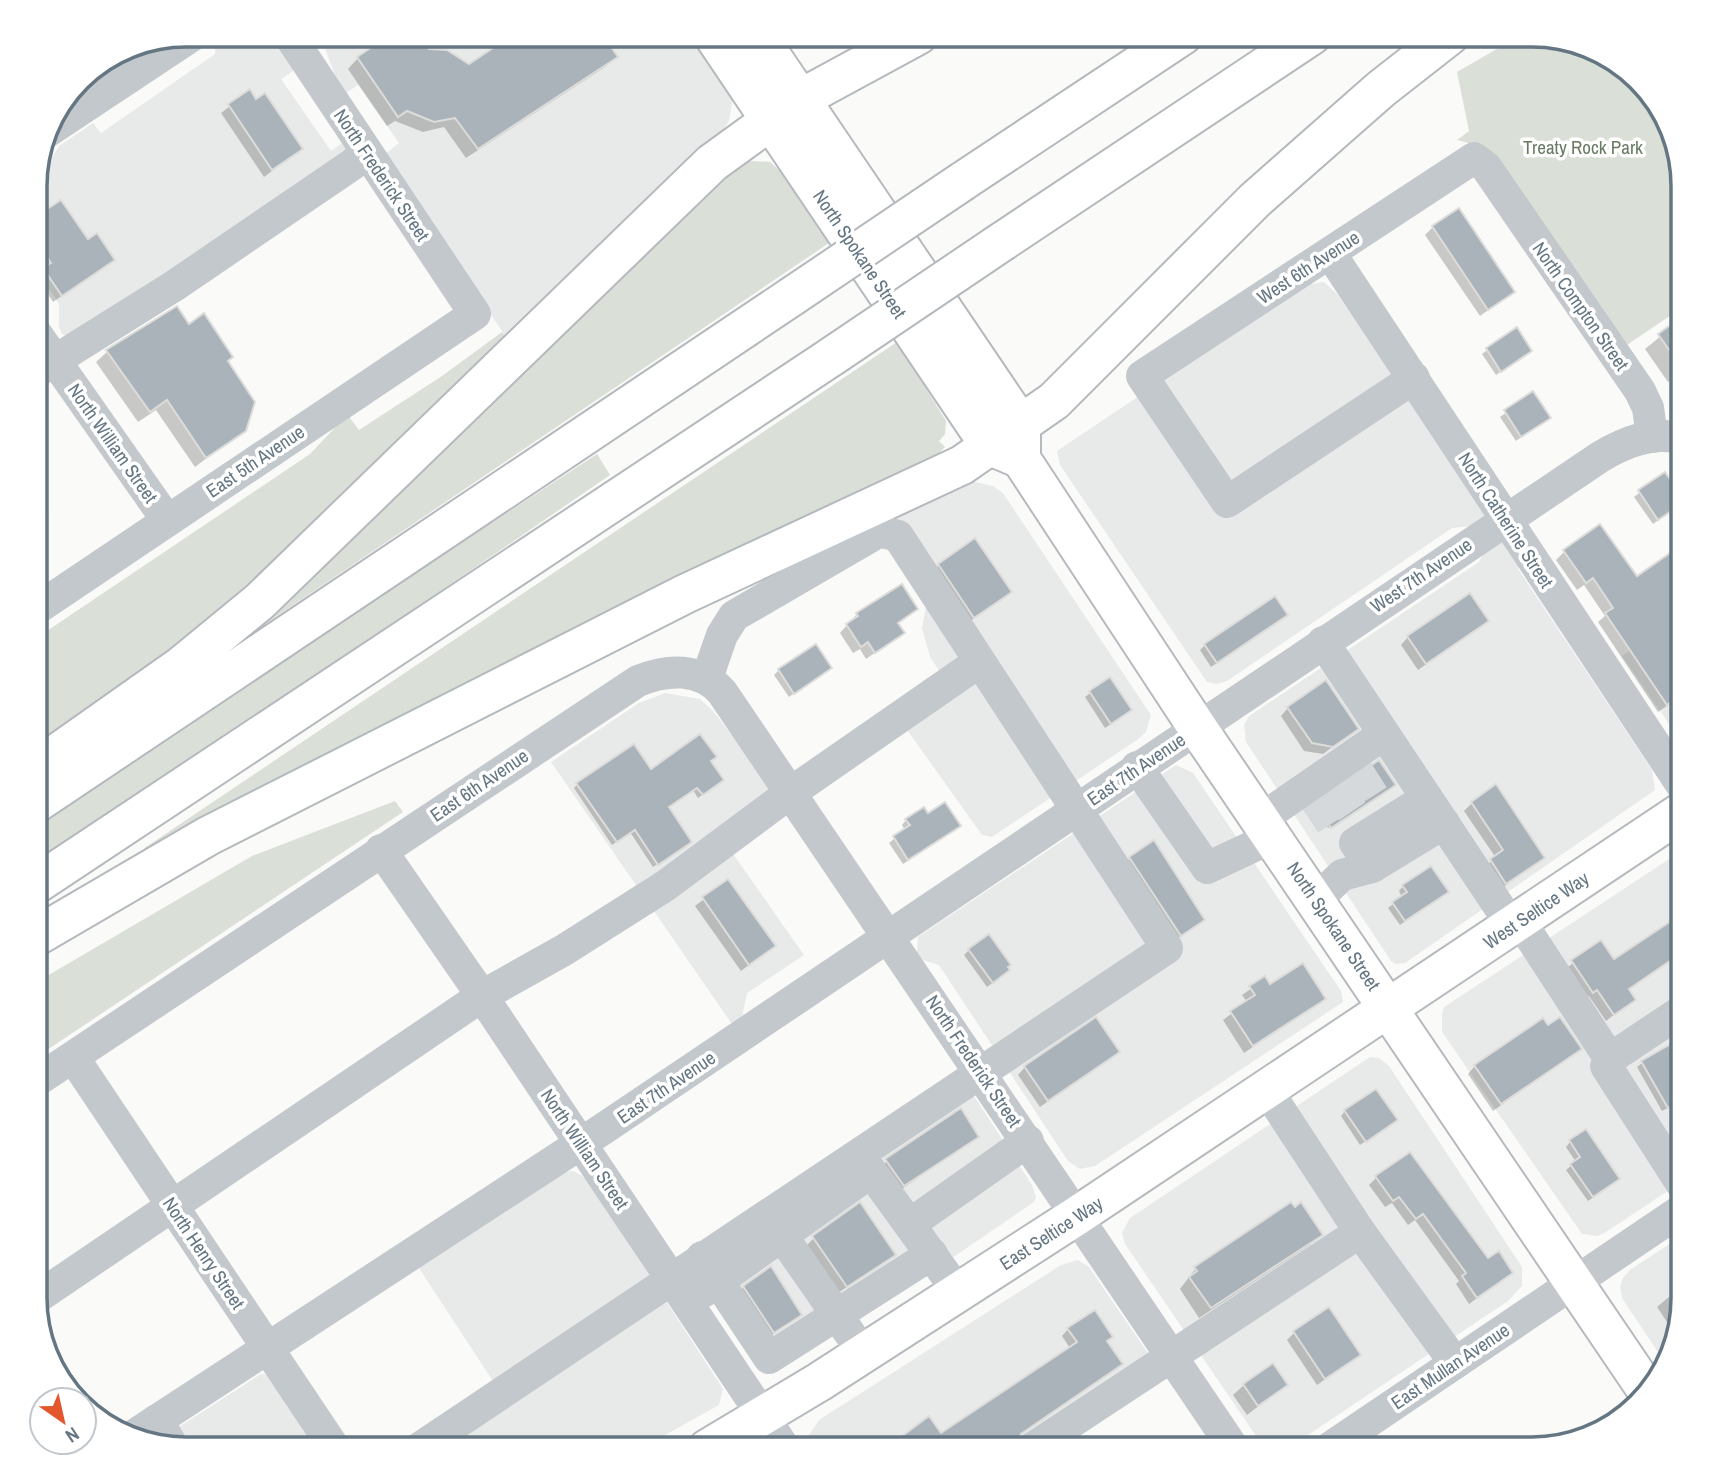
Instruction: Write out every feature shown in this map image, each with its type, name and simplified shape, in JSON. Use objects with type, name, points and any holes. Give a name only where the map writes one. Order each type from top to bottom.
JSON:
[{"type":"main road","points":[[48,760],[181,666],[259,602],[712,163],[784,109],[896,47]]},
{"type":"main road","points":[[48,795],[1165,47]]},
{"type":"main road","points":[[48,876],[1294,47]]},
{"type":"main road","points":[[48,929],[208,836],[685,594],[1011,444],[1168,285],[1284,174],[1381,89],[1435,47]]},
{"type":"main road","name":"North Spokane Street","points":[[725,48],[784,109],[1011,444],[1197,727],[1641,1382]]},
{"type":"main road","name":"North Spokane Street","points":[[762,48],[784,109]]},
{"type":"main road","name":"West Seltice Way","points":[[1390,1009],[1671,819]]},
{"type":"main road","name":"East Seltice Way","points":[[728,1437],[959,1293],[1390,1009]]},
{"type":"street","points":[[65,120],[173,48]]},
{"type":"street","name":"North Frederick Street","points":[[298,48],[475,314]]},
{"type":"street","points":[[48,364],[174,286],[353,164],[366,151]]},
{"type":"street","name":"West 6th Avenue","points":[[1414,378],[1227,502],[1142,376],[1474,158]]},
{"type":"street","name":"North Compton Street","points":[[1474,158],[1486,167],[1640,391],[1668,438]]},
{"type":"street","name":"North Catherine Street","points":[[1330,253],[1671,769]]},
{"type":"street","name":"East 5th Avenue","points":[[48,601],[475,314]]},
{"type":"street","name":"North William Street","points":[[48,370],[167,520]]},
{"type":"street","name":"West 7th Avenue","points":[[1197,727],[1505,518],[1610,451],[1629,442],[1668,438]]},
{"type":"street","points":[[438,1437],[679,1291],[865,1163],[981,1072],[1167,948],[1074,810],[903,540],[883,532],[866,539],[734,616],[722,635],[707,678]]},
{"type":"street","points":[[1323,642],[1346,768],[1384,820],[1516,924],[1610,1059]]},
{"type":"street","points":[[48,1290],[482,996],[564,950],[665,886],[790,793],[979,662]]},
{"type":"street","name":"East 6th Avenue","points":[[48,1073],[638,681],[665,673],[707,678]]},
{"type":"street","name":"North Frederick Street","points":[[707,678],[722,692],[890,936],[1226,1437]]},
{"type":"street","name":"East 7th Avenue","points":[[143,1429],[580,1143],[1197,727]]},
{"type":"street","points":[[1137,767],[1206,868],[1267,828],[1346,768]]},
{"type":"street","points":[[1316,900],[1342,875],[1384,820]]},
{"type":"street","name":"North William Street","points":[[381,850],[777,1437]]},
{"type":"street","points":[[1671,1018],[1610,1059],[1606,1066],[1608,1074],[1671,1168]]},
{"type":"street","name":"North Henry Street","points":[[73,1057],[327,1437]]},
{"type":"street","points":[[1267,1090],[1360,1232],[1455,1363]]},
{"type":"street","points":[[910,1224],[1028,1141]]},
{"type":"street","points":[[865,1163],[959,1293]]},
{"type":"street","name":"East Mullan Avenue","points":[[1346,1437],[1671,1217]]},
{"type":"street","points":[[774,1224],[864,1354]]},
{"type":"street","points":[[1049,1437],[1360,1232]]},
{"type":"street","points":[[710,1269],[769,1358],[932,1254]]},
{"type":"street","points":[[156,1420],[166,1436]]},
{"type":"shaded area","points":[[215,48],[282,48],[296,69],[281,79],[331,151],[345,141],[350,152],[70,337],[62,334],[59,326],[59,304],[48,288],[49,161],[59,146],[93,123],[101,133],[215,54]]},
{"type":"shaded area","points":[[325,48],[705,48],[733,98],[729,121],[716,141],[508,340],[384,155],[399,143],[358,85],[346,93],[341,91]]},
{"type":"shaded area","points":[[1324,282],[1338,295],[1478,496],[1484,516],[1472,526],[1452,528],[1227,681],[1216,684],[1207,682],[1060,465],[1057,451],[1305,285]]},
{"type":"shaded area","points":[[966,480],[993,486],[1003,493],[1151,715],[1146,732],[1137,740],[992,837],[982,835],[895,713],[945,679],[930,657],[922,628],[928,596],[881,525]]},
{"type":"shaded area","points":[[1500,541],[1518,555],[1518,569],[1652,770],[1655,790],[1405,963],[1396,964],[1391,961],[1246,742],[1244,725],[1249,716],[1479,562],[1484,552]]},
{"type":"shaded area","points":[[1671,623],[1671,727],[1622,656]]},
{"type":"shaded area","points":[[665,693],[700,699],[713,711],[777,793],[719,834],[804,955],[747,993],[741,1022],[734,1027],[551,762],[639,703]]},
{"type":"shaded area","points":[[1176,765],[1193,773],[1341,991],[1343,1002],[1095,1166],[1080,1169],[1068,1161],[939,965],[923,960],[917,953],[918,937]]},
{"type":"shaded area","points":[[1671,858],[1671,1027],[1664,1032],[1671,1042],[1671,1189],[1606,1232],[1598,1236],[1582,1234],[1442,1032],[1444,1007]]},
{"type":"shaded area","points":[[1370,1057],[1379,1058],[1389,1066],[1522,1267],[1522,1286],[1508,1301],[1305,1437],[1257,1437],[1125,1244],[1122,1233],[1130,1218]]},
{"type":"shaded area","points":[[968,1087],[1032,1185],[1036,1197],[1034,1202],[899,1294],[783,1366],[696,1271]]},
{"type":"shaded area","points":[[573,1171],[586,1178],[723,1389],[719,1405],[662,1437],[419,1437],[496,1386],[419,1268],[564,1172]]},
{"type":"shaded area","points":[[1671,1243],[1670,1316],[1659,1353],[1622,1298],[1620,1287],[1630,1270]]},
{"type":"shaded area","points":[[1078,1260],[1089,1267],[1160,1371],[1062,1437],[810,1437],[819,1420],[1061,1265]]},
{"type":"shaded area","points":[[261,1374],[266,1375],[312,1437],[186,1437],[166,1435]]},
{"type":"green space","name":"Treaty Rock Park","points":[[1500,47],[1550,48],[1601,66],[1630,88],[1652,117],[1660,133],[1670,168],[1671,315],[1621,349],[1472,144],[1457,140],[1469,131],[1457,72]]},
{"type":"green space","points":[[747,151],[750,161],[770,162],[780,171],[829,243],[188,676]]},
{"type":"green space","points":[[502,332],[508,340],[230,612],[48,745],[48,630],[310,454],[344,418],[349,417],[359,430],[442,376]]},
{"type":"green space","points":[[897,342],[946,421],[945,434],[939,441],[945,447],[936,456],[751,542],[552,649],[133,860],[146,847]]},
{"type":"green space","points":[[597,454],[610,475],[48,860],[48,813]]},
{"type":"green space","points":[[395,801],[403,812],[48,1049],[48,975],[252,856]]},
{"type":"building","points":[[371,48],[428,48],[447,50],[469,64],[493,48],[612,48],[618,57],[478,149],[455,118],[434,122],[407,111],[398,117],[357,57]]},
{"type":"building","points":[[250,89],[256,99],[265,93],[303,149],[272,170],[228,104]]},
{"type":"building","points":[[61,200],[88,239],[97,233],[115,260],[62,296],[48,275],[48,265],[51,263],[48,259],[48,208]]},
{"type":"building","points":[[1459,208],[1515,292],[1488,310],[1432,226]]},
{"type":"building","points":[[177,306],[189,324],[204,313],[233,357],[228,361],[255,402],[246,431],[206,458],[167,400],[150,412],[106,350]]},
{"type":"building","points":[[1671,325],[1671,353],[1658,334]]},
{"type":"building","points":[[1517,327],[1532,351],[1501,372],[1486,348]]},
{"type":"building","points":[[1533,391],[1551,418],[1521,437],[1504,410]]},
{"type":"building","points":[[1665,472],[1671,481],[1671,511],[1658,520],[1638,490]]},
{"type":"building","points":[[1600,524],[1637,576],[1671,552],[1671,702],[1667,705],[1605,613],[1613,608],[1593,578],[1586,583],[1563,550]]},
{"type":"building","points":[[975,538],[1012,592],[974,618],[938,564]]},
{"type":"building","points":[[902,584],[918,609],[898,623],[905,633],[875,653],[868,642],[861,647],[846,624],[858,616],[856,613]]},
{"type":"building","points":[[1470,593],[1489,621],[1426,664],[1407,636]]},
{"type":"building","points":[[1275,596],[1288,615],[1217,663],[1204,644]]},
{"type":"building","points":[[816,644],[832,668],[794,694],[778,669]]},
{"type":"building","points":[[1110,677],[1132,710],[1111,724],[1089,691]]},
{"type":"building","points":[[1326,680],[1359,729],[1333,747],[1312,743],[1287,707]]},
{"type":"building","points":[[700,734],[717,757],[711,761],[724,780],[703,795],[697,788],[669,807],[692,842],[658,865],[635,830],[617,842],[576,783],[634,744],[651,769]]},
{"type":"building","points":[[1379,760],[1396,785],[1331,828],[1315,804]]},
{"type":"building","points":[[1496,784],[1545,858],[1506,884],[1490,859],[1503,850],[1471,802]]},
{"type":"building","points":[[945,802],[961,826],[908,860],[893,836],[910,825],[905,819],[924,807],[928,813]]},
{"type":"building","points":[[1154,840],[1205,920],[1181,936],[1129,857]]},
{"type":"building","points":[[1431,866],[1449,892],[1405,921],[1392,902],[1407,892],[1402,885]]},
{"type":"building","points":[[728,879],[776,946],[749,965],[702,897]]},
{"type":"building","points":[[1671,921],[1671,960],[1629,989],[1636,1000],[1614,1015],[1597,990],[1593,993],[1571,960],[1601,940],[1614,959]]},
{"type":"building","points":[[989,934],[1011,965],[1008,967],[1010,970],[993,983],[968,949]]},
{"type":"building","points":[[1303,963],[1326,999],[1253,1046],[1230,1011],[1255,995],[1249,986],[1265,976],[1270,984]]},
{"type":"building","points":[[1096,1017],[1120,1052],[1048,1101],[1024,1066]]},
{"type":"building","points":[[1560,1017],[1582,1049],[1501,1104],[1474,1065],[1543,1018],[1548,1025]]},
{"type":"building","points":[[1669,1045],[1671,1106],[1668,1108],[1641,1061]]},
{"type":"building","points":[[1376,1089],[1398,1120],[1366,1142],[1344,1110]]},
{"type":"building","points":[[961,1108],[979,1137],[904,1186],[885,1159]]},
{"type":"building","points":[[1586,1129],[1620,1179],[1593,1197],[1570,1164],[1580,1157],[1569,1140]]},
{"type":"building","points":[[1410,1152],[1488,1258],[1499,1251],[1513,1273],[1477,1298],[1462,1276],[1466,1273],[1423,1214],[1416,1219],[1399,1197],[1393,1201],[1375,1176]]},
{"type":"building","points":[[860,1202],[896,1255],[847,1287],[812,1236]]},
{"type":"building","points":[[1291,1202],[1295,1207],[1301,1202],[1323,1235],[1211,1308],[1189,1277],[1197,1271],[1194,1267]]},
{"type":"building","points":[[771,1266],[802,1315],[774,1333],[743,1286]]},
{"type":"building","points":[[1329,1307],[1361,1355],[1325,1379],[1293,1331]]},
{"type":"building","points":[[1095,1310],[1113,1337],[1107,1341],[1123,1364],[1019,1437],[901,1437],[929,1416],[941,1433],[1077,1342],[1067,1328]]},
{"type":"building","points":[[1273,1363],[1288,1385],[1258,1406],[1243,1384]]},
{"type":"tunnel","points":[[1356,769],[1375,799]]},
{"type":"tunnel","points":[[1334,785],[1353,813]]},
{"type":"tunnel","points":[[1314,797],[1333,826]]}]
